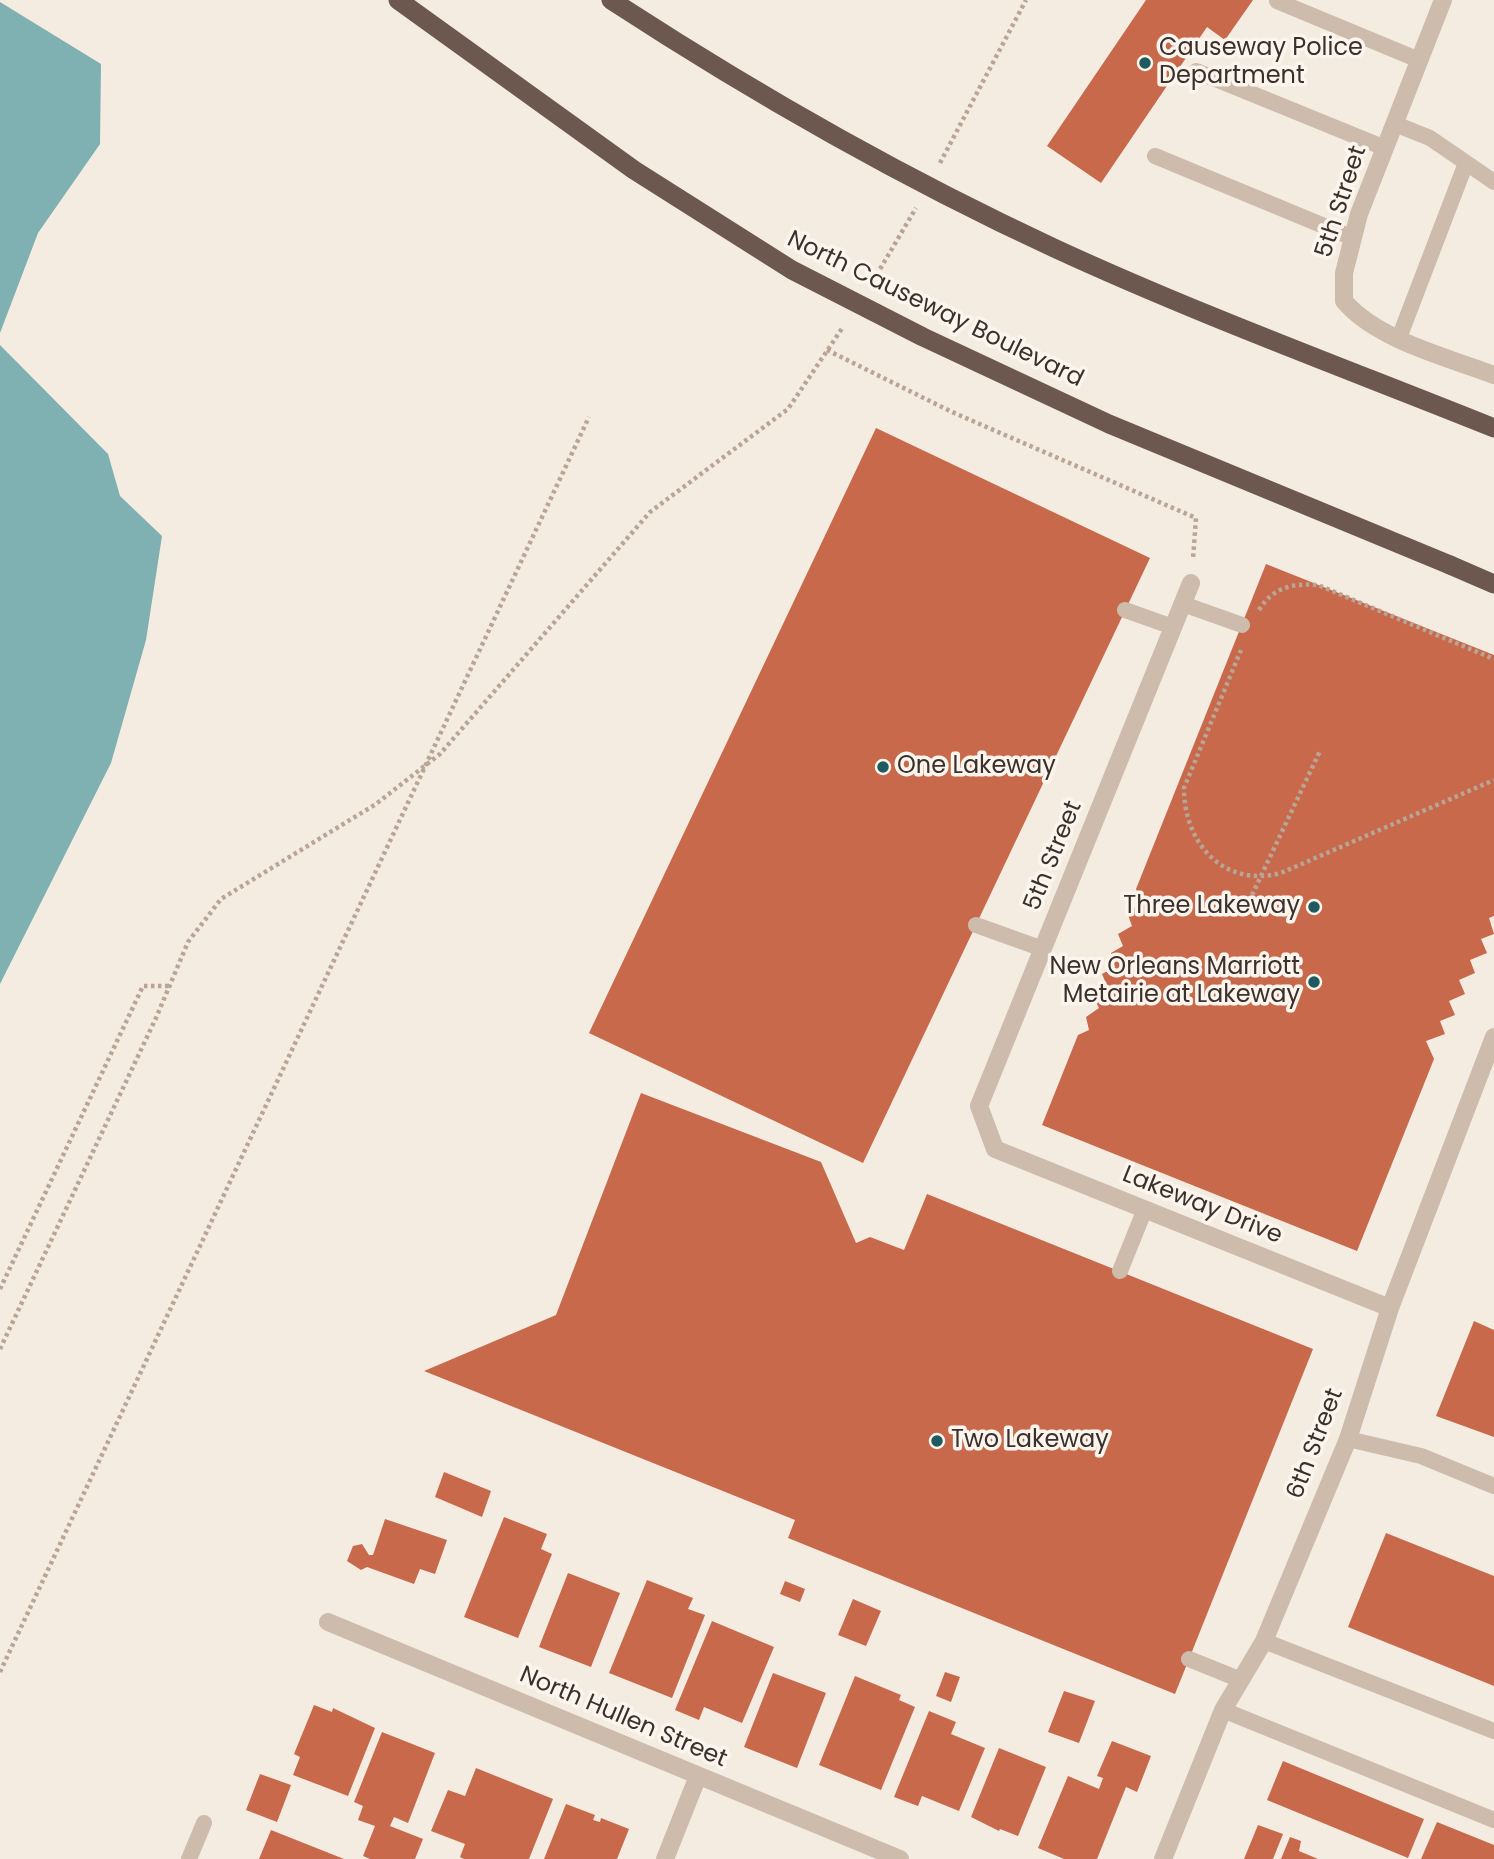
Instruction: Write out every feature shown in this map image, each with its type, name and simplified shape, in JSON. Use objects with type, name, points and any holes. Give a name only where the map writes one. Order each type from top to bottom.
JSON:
[{"type":"highway","name":"North Causeway Boulevard","points":[[398,0],[634,170],[792,270],[923,337],[1109,424],[1494,584]]},
{"type":"highway","points":[[611,0],[827,130],[1003,224],[1107,271],[1494,428]]},
{"type":"street","name":"5th Street","points":[[1443,0],[1353,237],[1344,273],[1344,302],[1357,317],[1399,338],[1494,375]]},
{"type":"street","name":"5th Street","points":[[995,1149],[979,1106],[1191,583]]},
{"type":"street","name":"6th Street","points":[[1163,1859],[1223,1710],[1264,1641],[1348,1439],[1390,1308],[1487,1075],[1494,1037]]},
{"type":"street","name":"Lakeway Drive","points":[[995,1149],[1390,1308]]},
{"type":"street","name":"North Hullen Street","points":[[328,1622],[900,1859]]},
{"type":"street","points":[[665,1859],[698,1776]]},
{"type":"lane","points":[[1277,1],[1310,7],[1419,60]]},
{"type":"lane","points":[[1196,71],[1385,148]]},
{"type":"lane","points":[[1395,124],[1430,138],[1494,183]]},
{"type":"lane","points":[[1156,156],[1353,237]]},
{"type":"lane","points":[[1399,338],[1466,163]]},
{"type":"lane","points":[[1183,604],[1247,627]]},
{"type":"lane","points":[[1125,610],[1173,627]]},
{"type":"lane","points":[[976,925],[1043,949]]},
{"type":"lane","points":[[1120,1271],[1145,1209]]},
{"type":"lane","points":[[1348,1439],[1421,1456],[1494,1486]]},
{"type":"lane","points":[[1264,1641],[1494,1731]]},
{"type":"lane","points":[[1189,1659],[1241,1680]]},
{"type":"lane","points":[[1223,1710],[1494,1820]]},
{"type":"lane","points":[[189,1859],[204,1823]]},
{"type":"path","points":[[939,165],[1026,0]]},
{"type":"path","points":[[865,293],[895,247],[920,200]]},
{"type":"path","points":[[0,1349],[188,942],[221,899],[376,804],[440,754],[650,512],[789,409],[850,316]]},
{"type":"path","points":[[827,350],[952,412],[1196,518],[1191,583]]},
{"type":"path","points":[[0,1672],[589,417]]},
{"type":"path","points":[[1494,659],[1318,585],[1296,583],[1277,590],[1247,627],[1184,788],[1184,808],[1189,829],[1201,848],[1215,862],[1262,876],[1281,873],[1494,780]]},
{"type":"path","points":[[1252,895],[1320,751]]},
{"type":"path","points":[[0,1289],[143,986],[169,986]]},
{"type":"water","points":[[0,2],[101,64],[100,144],[38,233],[0,333]]},
{"type":"water","points":[[0,345],[108,454],[120,496],[162,536],[146,640],[111,763],[0,984]]},
{"type":"building","points":[[1146,0],[1253,0],[1225,40],[1207,27],[1101,183],[1047,146]]},
{"type":"building","name":"One Lakeway","points":[[876,428],[1150,558],[863,1163],[589,1033]]},
{"type":"building","name":"Three Lakeway","points":[[1266,564],[1494,655],[1494,916],[1489,918],[1494,934],[1481,939],[1487,953],[1470,960],[1475,973],[1459,980],[1465,994],[1449,1001],[1455,1015],[1440,1021],[1445,1034],[1426,1041],[1434,1059],[1357,1251],[1042,1125],[1078,1035],[1089,1030],[1086,1017],[1099,1008],[1093,996],[1108,988],[1102,974],[1115,967],[1111,953],[1123,946],[1118,934],[1132,926],[1127,912],[1142,903],[1136,889]]},
{"type":"building","name":"Two Lakeway","points":[[641,1093],[821,1162],[856,1243],[870,1237],[904,1250],[927,1194],[1313,1349],[1175,1694],[788,1538],[795,1520],[424,1371],[556,1315]]},
{"type":"building","points":[[1474,1321],[1494,1330],[1494,1437],[1436,1416]]},
{"type":"building","points":[[444,1472],[491,1491],[482,1517],[435,1497]]},
{"type":"building","points":[[504,1517],[547,1534],[541,1549],[552,1554],[518,1638],[464,1617]]},
{"type":"building","points":[[385,1519],[447,1540],[435,1574],[420,1569],[414,1584],[367,1567],[361,1570],[347,1561],[353,1546],[362,1544],[369,1555],[373,1555]]},
{"type":"building","points":[[1386,1533],[1494,1576],[1494,1686],[1348,1627]]},
{"type":"building","points":[[568,1573],[620,1593],[591,1667],[539,1647]]},
{"type":"building","points":[[647,1580],[693,1598],[688,1609],[705,1615],[672,1698],[609,1673]]},
{"type":"building","points":[[785,1581],[805,1589],[800,1602],[780,1594]]},
{"type":"building","points":[[853,1599],[881,1611],[866,1646],[838,1635]]},
{"type":"building","points":[[712,1621],[774,1647],[742,1723],[704,1707],[699,1720],[675,1710]]},
{"type":"building","points":[[945,1672],[960,1677],[951,1702],[936,1696]]},
{"type":"building","points":[[773,1673],[826,1693],[797,1768],[744,1747]]},
{"type":"building","points":[[855,1676],[901,1695],[899,1700],[915,1707],[881,1790],[819,1765]]},
{"type":"building","points":[[1064,1691],[1095,1701],[1079,1743],[1048,1732]]},
{"type":"building","points":[[314,1705],[332,1712],[333,1708],[375,1728],[348,1796],[293,1775],[300,1757],[294,1754]]},
{"type":"building","points":[[929,1711],[956,1722],[951,1734],[985,1748],[959,1811],[922,1796],[918,1806],[894,1797]]},
{"type":"building","points":[[382,1732],[435,1753],[408,1823],[394,1817],[390,1826],[423,1839],[415,1859],[370,1859],[363,1856],[375,1826],[358,1820],[363,1806],[354,1802]]},
{"type":"building","points":[[1112,1741],[1151,1756],[1137,1792],[1126,1787],[1097,1859],[1064,1859],[1038,1848],[1068,1776],[1099,1789],[1103,1778],[1097,1776]]},
{"type":"building","points":[[999,1748],[1046,1767],[1018,1836],[1000,1829],[999,1831],[971,1817]]},
{"type":"building","points":[[1283,1761],[1424,1819],[1408,1858],[1267,1800]]},
{"type":"building","points":[[476,1768],[553,1799],[529,1859],[464,1859],[460,1857],[465,1844],[431,1831],[448,1790],[465,1796]]},
{"type":"building","points":[[260,1774],[291,1785],[277,1822],[246,1810]]},
{"type":"building","points":[[566,1804],[595,1815],[593,1820],[600,1822],[601,1818],[629,1829],[617,1859],[544,1859]]},
{"type":"building","points":[[1437,1822],[1494,1845],[1494,1859],[1421,1859]]},
{"type":"building","points":[[1258,1825],[1283,1834],[1273,1859],[1244,1859]]},
{"type":"building","points":[[271,1830],[344,1859],[259,1859]]},
{"type":"building","points":[[1290,1837],[1301,1841],[1299,1851],[1318,1859],[1281,1859]]},
{"type":"place","name":"Causeway Police Department","points":[[1145,63]]},
{"type":"place","name":"One Lakeway","points":[[883,767]]},
{"type":"place","name":"Three Lakeway","points":[[1314,907]]},
{"type":"place","name":"New Orleans Marriott Metairie at Lakeway","points":[[1314,982]]},
{"type":"place","name":"Two Lakeway","points":[[937,1441]]}]
